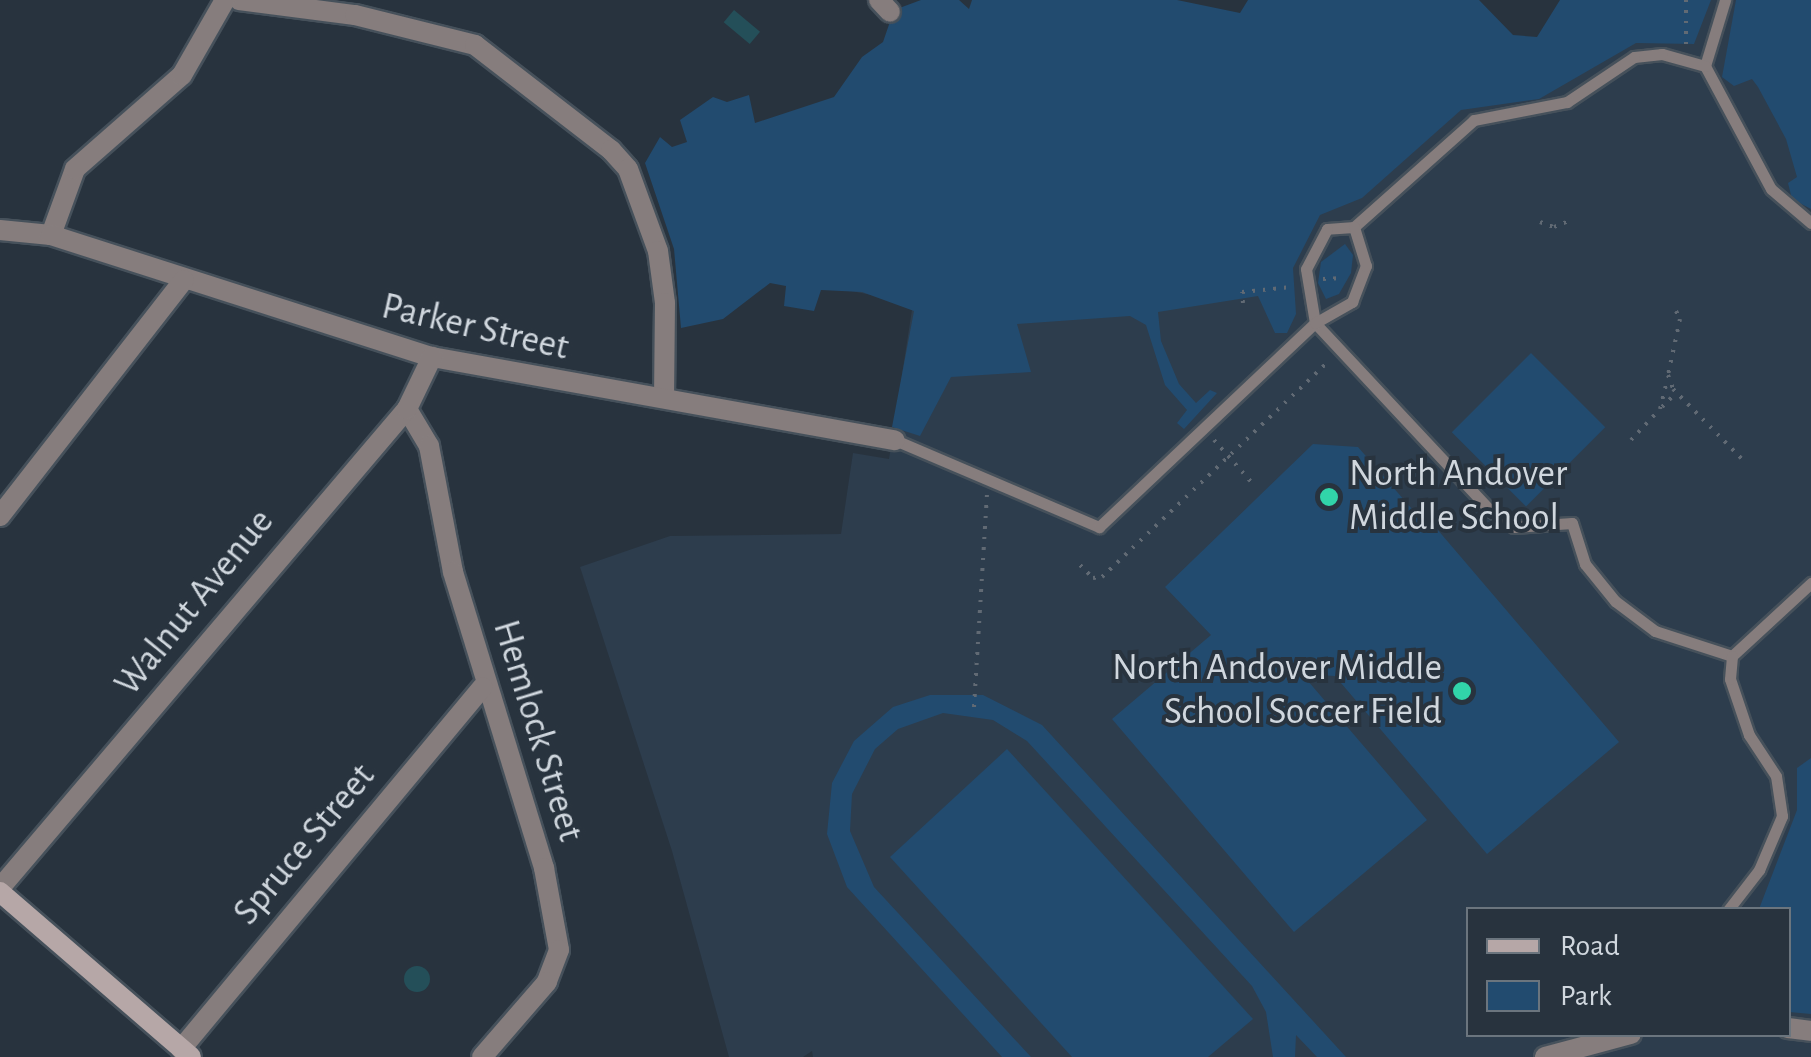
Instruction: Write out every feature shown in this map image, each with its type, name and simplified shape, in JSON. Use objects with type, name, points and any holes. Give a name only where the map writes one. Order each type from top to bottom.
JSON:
[{"type":"main road","points":[[0,890],[186,1053]]},
{"type":"street","points":[[51,236],[75,168],[182,75],[226,0]]},
{"type":"street","points":[[240,0],[355,15],[474,45],[611,150],[628,169],[658,251],[666,302],[664,398]]},
{"type":"street","name":"Parker Street","points":[[0,230],[51,236],[432,356],[895,440]]},
{"type":"street","points":[[0,516],[184,280]]},
{"type":"street","name":"Walnut Avenue","points":[[0,890],[406,409],[432,356]]},
{"type":"street","name":"Hemlock Street","points":[[406,409],[429,446],[432,484],[484,687],[544,868],[559,950],[547,982],[482,1057]]},
{"type":"street","name":"Spruce Street","points":[[186,1053],[484,687]]},
{"type":"street","points":[[1545,1057],[1608,1037]]},
{"type":"lane","points":[[1724,0],[1705,66],[1764,179],[1811,224]]},
{"type":"lane","points":[[1705,66],[1662,54],[1634,57],[1568,102],[1474,120],[1354,227],[1327,229],[1310,256],[1308,300],[1315,323],[1490,510],[1514,527],[1572,523],[1585,564],[1615,601],[1655,631],[1732,656]]},
{"type":"lane","points":[[895,440],[1099,527],[1315,323],[1338,314],[1364,283],[1364,250],[1354,227]]},
{"type":"lane","points":[[1730,907],[1759,870],[1782,816],[1776,776],[1749,734],[1730,679],[1732,656],[1811,583]]},
{"type":"path","points":[[1686,0],[1686,44]]},
{"type":"path","points":[[1540,222],[1554,227],[1569,221]]},
{"type":"path","points":[[1318,280],[1349,278]]},
{"type":"path","points":[[1244,303],[1242,292],[1291,287]]},
{"type":"path","points":[[1660,409],[1680,319],[1676,311]]},
{"type":"path","points":[[1080,565],[1092,578],[1102,577],[1331,359]]},
{"type":"path","points":[[1668,375],[1676,393],[1746,463]]},
{"type":"path","points":[[1630,440],[1676,393]]},
{"type":"path","points":[[1204,430],[1252,483]]},
{"type":"path","points":[[974,708],[992,480]]},
{"type":"shaded area","name":"North Andover Middle School","points":[[1588,0],[1811,0],[1811,1057],[813,1057],[812,1051],[803,1057],[729,1057],[672,851],[580,567],[670,536],[841,534],[853,453],[889,459],[913,303],[820,285],[1546,67]]},
{"type":"shaded area","points":[[734,10],[760,32],[750,44],[724,22]]},
{"type":"shaded area","points":[[417,966],[426,970],[430,979],[426,988],[417,992],[408,988],[404,979],[408,970]]},
{"type":"green space","points":[[921,0],[959,0],[969,9],[972,0],[1177,0],[1240,13],[1248,0],[1479,0],[1513,35],[1537,37],[1560,0],[1711,0],[1694,44],[1636,43],[1539,99],[1461,110],[1362,198],[1320,215],[1293,268],[1296,314],[1287,333],[1275,333],[1258,296],[1158,312],[1161,341],[1179,384],[1196,403],[1210,390],[1217,393],[1184,429],[1177,423],[1187,410],[1165,385],[1146,325],[1130,316],[1017,324],[1031,372],[951,377],[920,436],[892,427],[914,311],[862,292],[821,290],[814,311],[784,306],[786,286],[770,283],[723,319],[681,328],[674,249],[645,163],[660,137],[672,147],[687,142],[680,120],[713,97],[727,102],[749,95],[755,123],[834,97],[862,57],[883,42],[894,10]]},
{"type":"green space","points":[[1736,0],[1811,0],[1811,209],[1792,199],[1788,183],[1797,177],[1786,139],[1758,87],[1752,79],[1734,86],[1722,77]]},
{"type":"green space","points":[[1345,244],[1353,255],[1351,273],[1339,294],[1326,299],[1318,283],[1321,262]]},
{"type":"green space","points":[[1531,353],[1605,427],[1526,506],[1452,432]]},
{"type":"green space","points":[[1313,444],[1358,447],[1432,532],[1437,529],[1619,742],[1487,854],[1335,676],[1302,674],[1427,820],[1294,932],[1112,719],[1211,635],[1165,587]]},
{"type":"green space","points":[[930,695],[983,695],[1042,725],[1346,1057],[1317,1057],[1296,1035],[1295,1057],[1273,1057],[1266,1012],[1252,986],[1027,741],[993,720],[943,713],[898,729],[875,749],[852,794],[850,831],[874,887],[1031,1057],[1002,1057],[847,887],[827,834],[832,783],[854,741],[893,707]]},
{"type":"green space","points":[[1007,749],[1253,1019],[1208,1057],[1072,1057],[890,857]]},
{"type":"green space","points":[[1811,758],[1811,1014],[1791,1012],[1791,907],[1760,907],[1797,810],[1797,768]]},
{"type":"place","name":"North Andover Middle School","points":[[1329,497]]},
{"type":"place","name":"North Andover Middle School Soccer Field","points":[[1462,691]]}]
